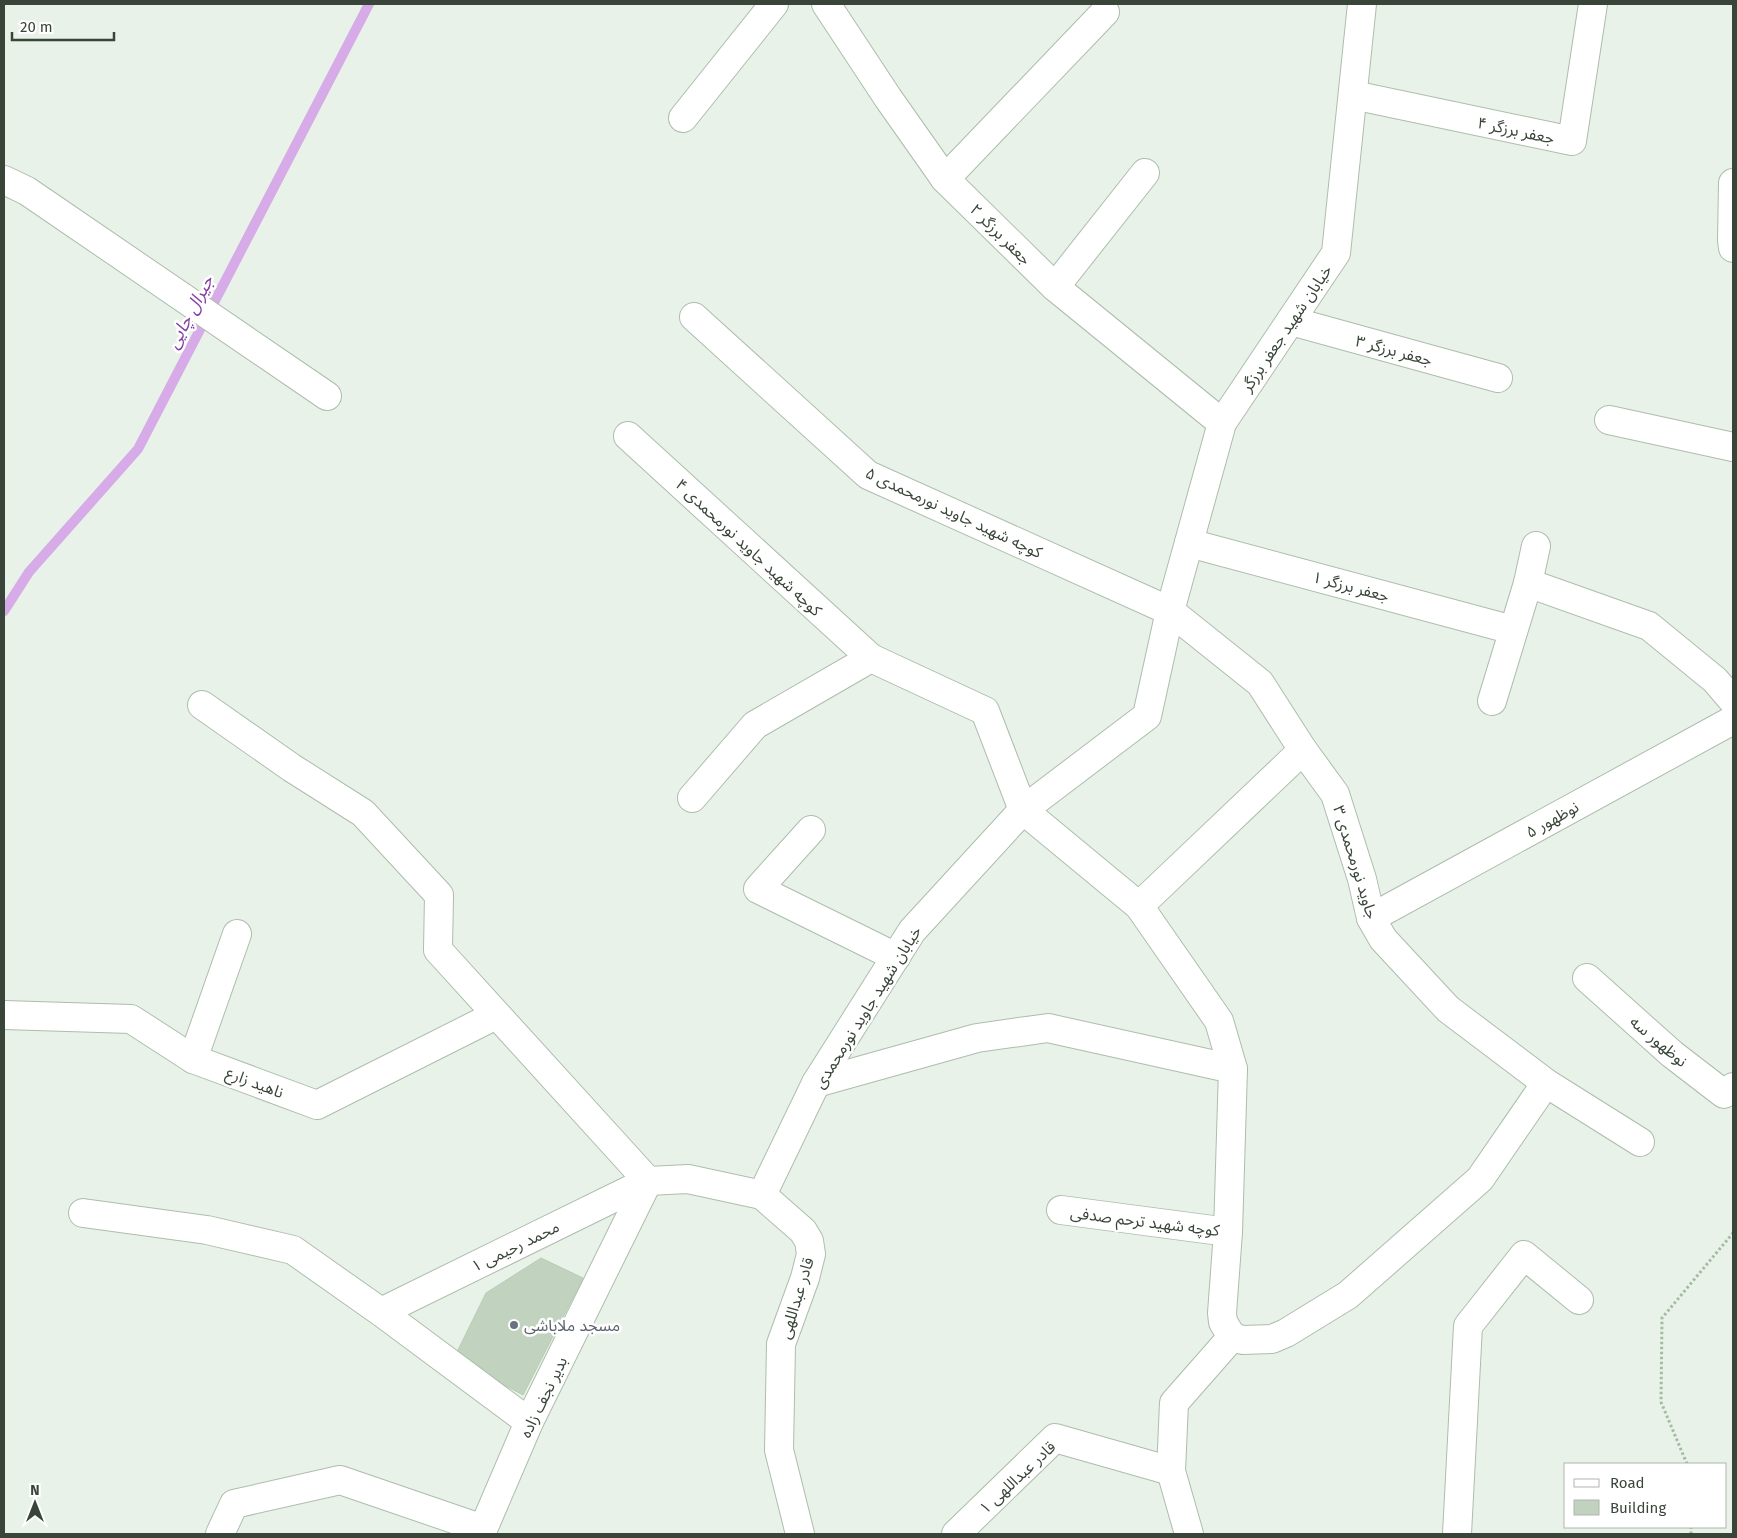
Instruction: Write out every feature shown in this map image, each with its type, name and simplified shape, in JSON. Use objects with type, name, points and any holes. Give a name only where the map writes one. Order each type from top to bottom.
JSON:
[{"type":"street","points":[[683,118],[774,4]]},
{"type":"street","name":"جعفر برزگر ۲","points":[[826,4],[888,98],[945,179],[1054,287],[1222,423]]},
{"type":"street","name":"جعفر برزگر ۴","points":[[1353,95],[1572,142],[1593,4]]},
{"type":"street","name":"خیابان شهید جعفر برزگر","points":[[1170,611],[1222,423],[1336,254],[1362,5]]},
{"type":"street","points":[[945,179],[1105,12]]},
{"type":"street","points":[[1054,287],[1145,174]]},
{"type":"street","points":[[4,180],[27,191],[327,396]]},
{"type":"street","points":[[1733,183],[1733,248]]},
{"type":"street","name":"کوچه شهید جاوید نورمحمدی ۵","points":[[694,317],[868,475],[1170,611]]},
{"type":"street","name":"جعفر برزگر ۳","points":[[1291,321],[1498,378]]},
{"type":"street","points":[[1609,420],[1733,447]]},
{"type":"street","name":"کوچه شهید جاوید نورمحمدی ۴","points":[[628,436],[871,658],[985,711],[1022,810]]},
{"type":"street","name":"جعفر برزگر ۱","points":[[1189,543],[1514,630]]},
{"type":"street","points":[[1492,701],[1528,583],[1536,546]]},
{"type":"street","points":[[1528,583],[1649,626],[1714,680],[1733,701]]},
{"type":"street","name":"جاوید نورمحمدی ۳","points":[[1170,611],[1260,683],[1303,750],[1335,794],[1362,879],[1371,918],[1383,939],[1448,1008],[1546,1083],[1640,1142]]},
{"type":"street","name":"خیابان شهید جاوید نورمحمدی","points":[[762,1195],[816,1083],[912,931],[1022,810],[1147,716],[1170,611]]},
{"type":"street","points":[[692,798],[755,725],[871,658]]},
{"type":"street","points":[[202,705],[292,768],[363,813],[439,895],[438,950],[648,1180]]},
{"type":"street","name":"نوظهور ۵","points":[[1371,918],[1733,720]]},
{"type":"street","points":[[1139,906],[1303,750]]},
{"type":"street","points":[[1022,810],[1139,906],[1219,1020],[1233,1069],[1228,1232],[1222,1313],[1223,1322],[1232,1337],[1250,1340],[1272,1339],[1286,1333],[1348,1295],[1480,1179],[1546,1083]]},
{"type":"street","points":[[811,830],[758,889],[896,956]]},
{"type":"street","points":[[194,1059],[237,934]]},
{"type":"street","name":"نوظهور سه","points":[[1587,978],[1672,1054],[1724,1094],[1733,1087]]},
{"type":"street","name":"ناهید زارع","points":[[4,1015],[131,1019],[194,1059],[316,1105],[496,1015]]},
{"type":"street","points":[[816,1083],[978,1038],[1048,1028],[1233,1069]]},
{"type":"street","name":"قادر عبداللهی","points":[[648,1180],[688,1179],[762,1195],[803,1231],[809,1241],[811,1254],[805,1278],[781,1344],[779,1450],[800,1534]]},
{"type":"street","name":"محمد رحیمی ۱","points":[[382,1312],[648,1180]]},
{"type":"street","name":"بدیر نجف زاده","points":[[482,1532],[529,1422],[648,1180]]},
{"type":"street","name":"کوچه شهید ترحم صدفی","points":[[1061,1210],[1228,1232]]},
{"type":"street","points":[[83,1213],[207,1230],[293,1250],[382,1312],[529,1422]]},
{"type":"street","points":[[1457,1534],[1468,1326],[1524,1255],[1579,1300]]},
{"type":"street","points":[[1189,1534],[1171,1472],[1174,1403],[1232,1337]]},
{"type":"street","name":"قادر عبداللهی ۱","points":[[956,1534],[1055,1438],[1171,1472]]},
{"type":"street","points":[[220,1534],[234,1504],[340,1480],[482,1532]]},
{"type":"path","points":[[1687,1463],[1661,1402],[1662,1318],[1733,1233]]},
{"type":"building","name":"مسجد ملاباشی","points":[[541,1258],[583,1278],[523,1395],[454,1358],[486,1293]]},
{"type":"waterway","name":"جیرال چایی","points":[[4,611],[29,572],[138,449],[369,4]]},
{"type":"place","name":"مسجد ملاباشی","points":[[514,1325]]}]
